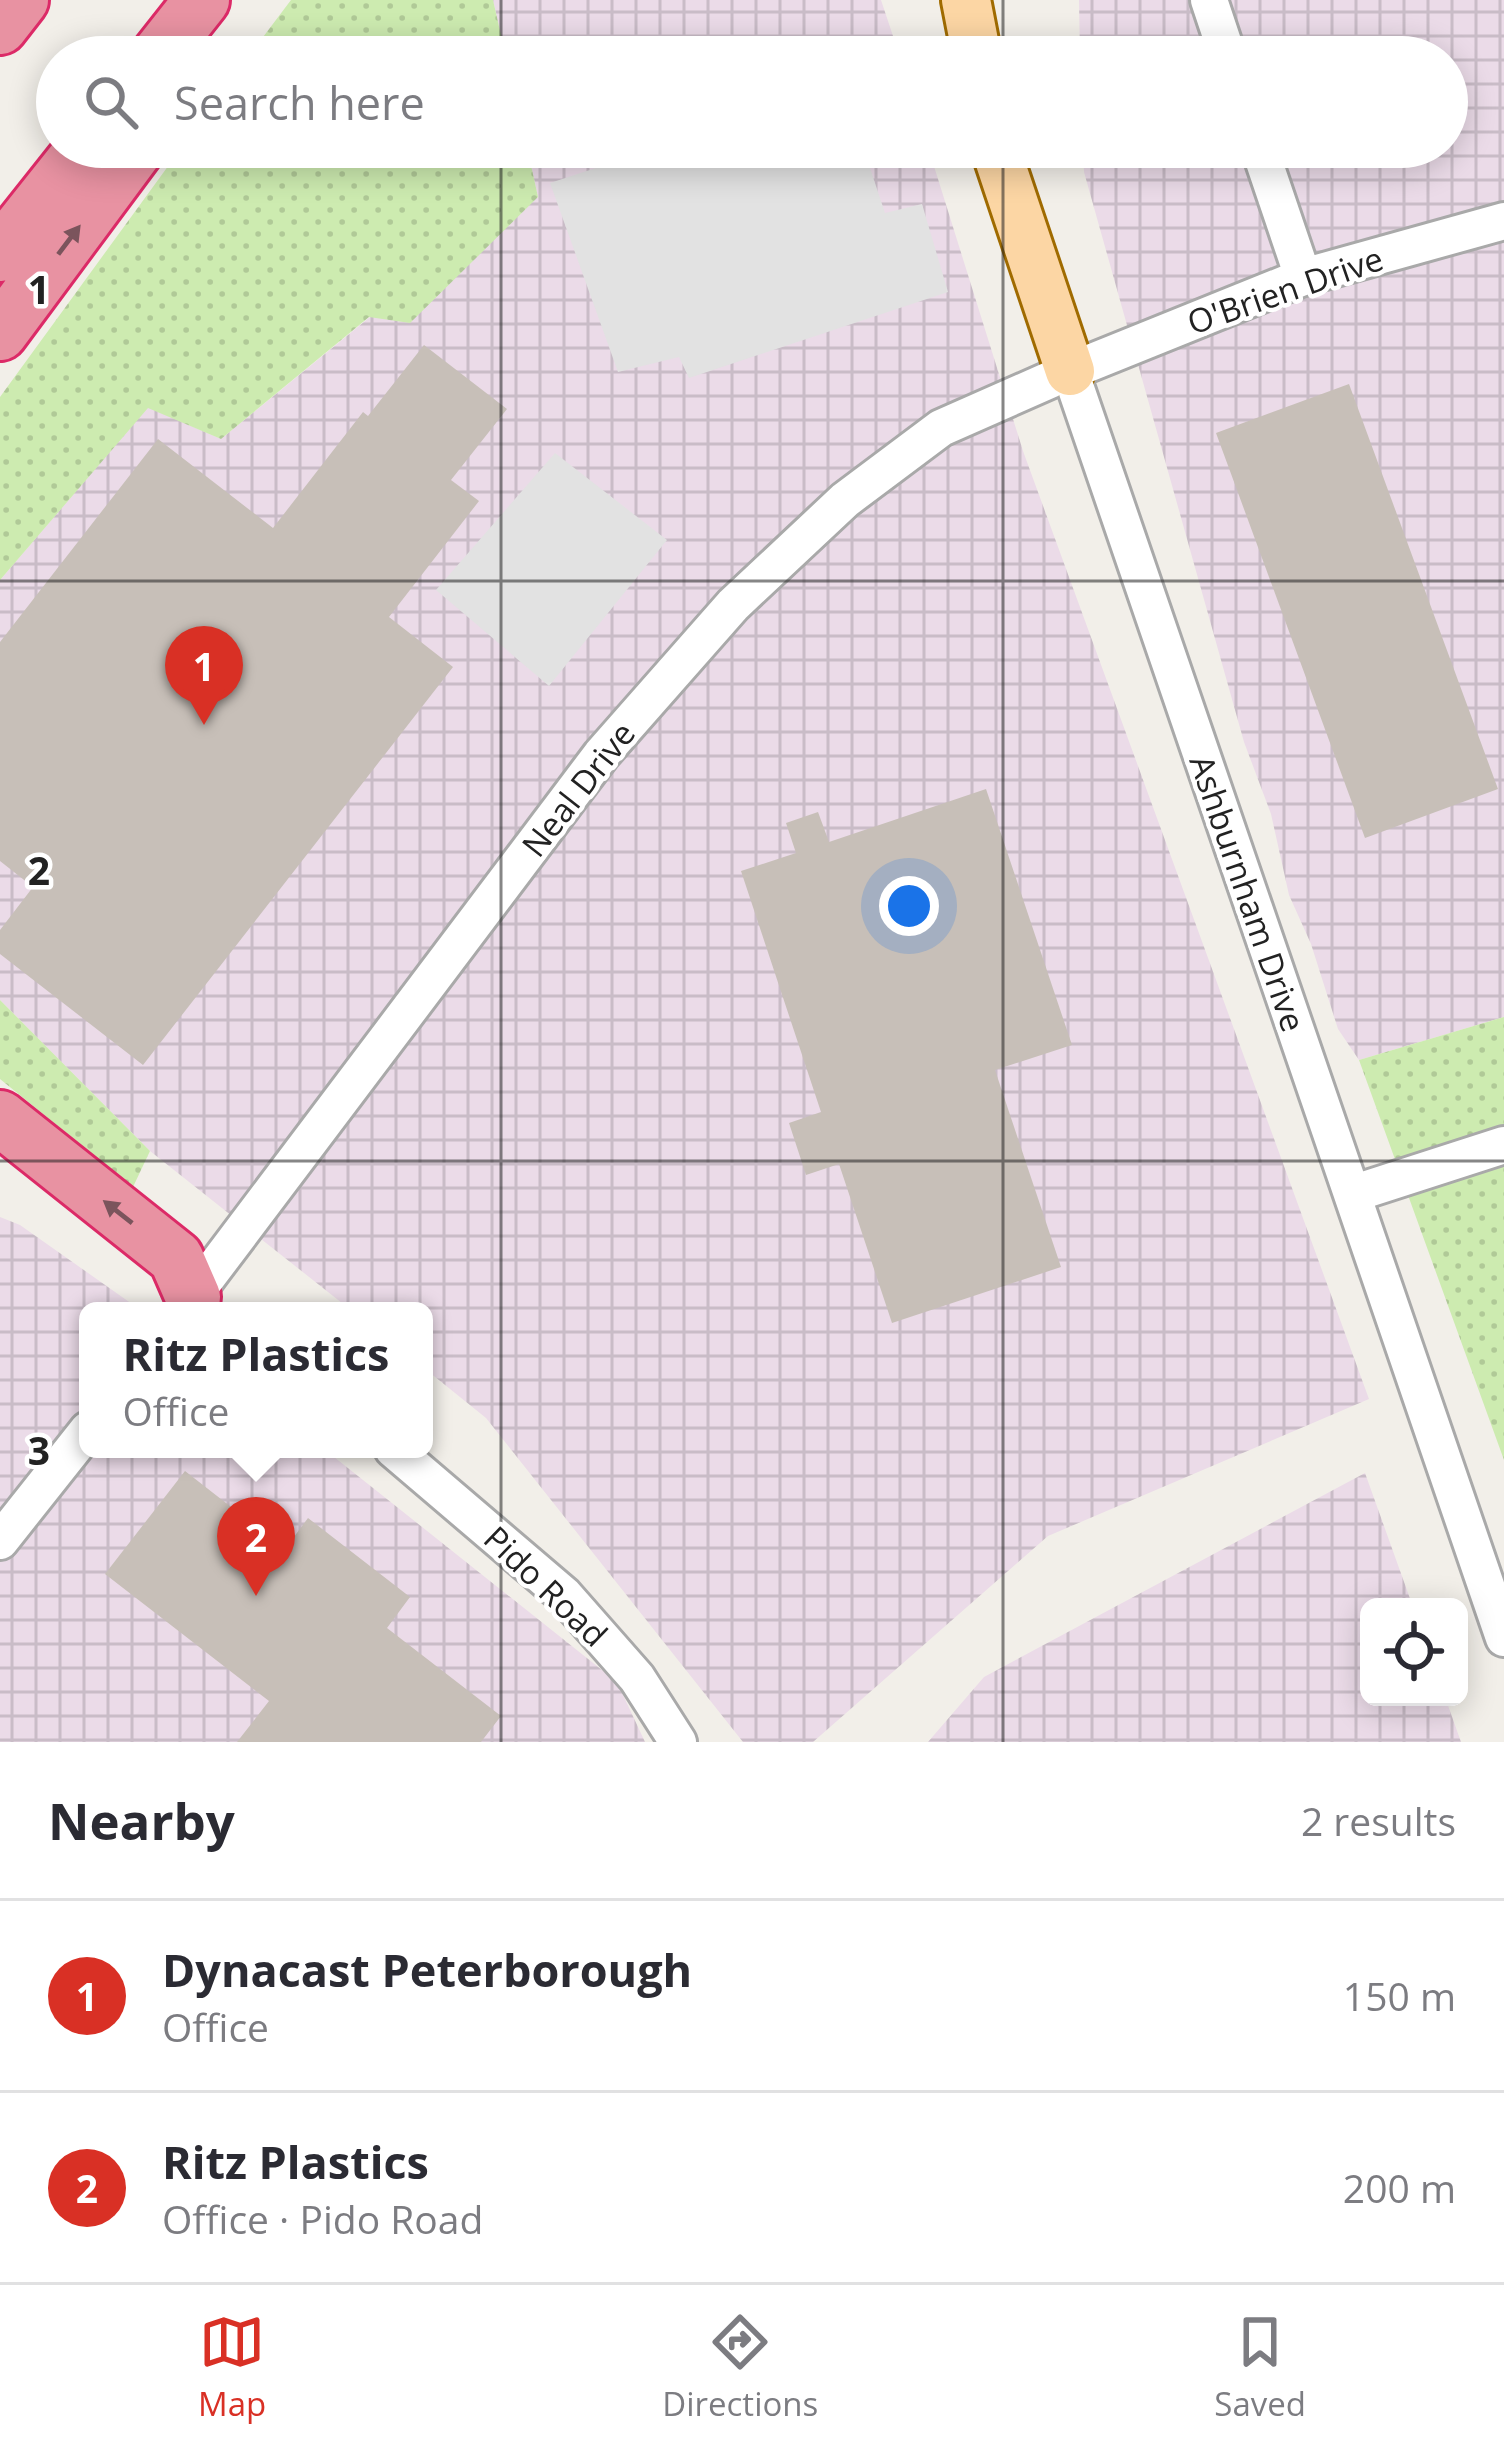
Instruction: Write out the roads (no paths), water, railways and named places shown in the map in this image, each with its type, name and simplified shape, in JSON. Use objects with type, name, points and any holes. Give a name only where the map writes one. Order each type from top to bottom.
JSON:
[{"type":"highway","points":[[0,27],[21,0]]},
{"type":"highway","points":[[174,36],[202,0]]},
{"type":"highway","points":[[218,36],[243,0]]},
{"type":"highway","points":[[0,254],[68,168]]},
{"type":"highway","points":[[0,333],[122,168]]},
{"type":"highway","points":[[0,1118],[176,1258],[194,1302]]},
{"type":"highway","points":[[0,1164],[156,1290],[186,1302]]},
{"type":"main road","points":[[966,0],[973,36]]},
{"type":"main road","name":"Ashburnham Drive","points":[[1002,168],[1070,371]]},
{"type":"street","points":[[1208,0],[1221,36]]},
{"type":"street","points":[[1265,168],[1303,278]]},
{"type":"street","name":"O'Brien Drive","points":[[1070,371],[1303,278],[1504,221]]},
{"type":"street","name":"Ashburnham Drive","points":[[1070,371],[1504,1638]]},
{"type":"street","name":"Neal Drive","points":[[199,1302],[602,755],[733,604],[845,500],[941,428],[1070,371]]},
{"type":"street","points":[[1352,1194],[1504,1145]]},
{"type":"street","points":[[0,1541],[79,1441]]},
{"type":"street","name":"Pido Road","points":[[404,1458],[564,1595],[637,1678],[678,1742]]},
{"type":"place","name":"Dynacast Peterborough","points":[[204,725]]},
{"type":"place","name":"Ritz Plastics","points":[[256,1596]]}]
